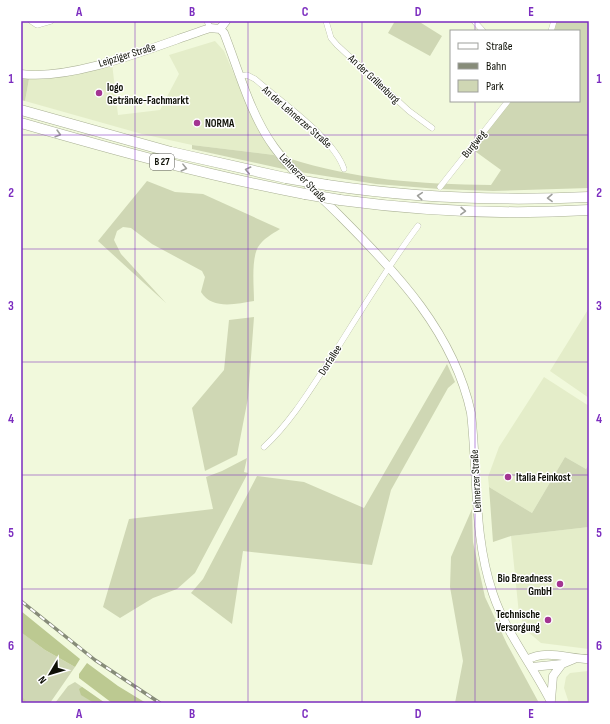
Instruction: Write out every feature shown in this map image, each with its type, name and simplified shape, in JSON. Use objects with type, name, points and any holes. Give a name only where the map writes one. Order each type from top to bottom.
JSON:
[{"type":"highway","name":"B 27","points":[[21,110],[171,152],[286,178],[327,185],[375,192],[454,198],[506,199],[589,197]]},
{"type":"highway","name":"B 27","points":[[21,123],[178,167],[231,180],[340,200],[460,211],[502,212],[589,210]]},
{"type":"main road","points":[[220,29],[226,21]]},
{"type":"main road","name":"Leipziger Straße","points":[[21,74],[41,74],[84,68],[131,55],[209,24],[220,29]]},
{"type":"main road","name":"Lehnerzer Straße","points":[[220,29],[224,33],[260,123],[274,146],[292,169],[341,216],[416,298],[436,326],[453,357],[471,413],[480,541],[483,559],[500,613],[551,702]]},
{"type":"main road","points":[[529,663],[536,656],[550,655],[574,659],[589,659]]},
{"type":"main road","points":[[529,663],[562,664],[574,659]]},
{"type":"main road","points":[[551,702],[553,676],[562,664]]},
{"type":"street","points":[[31,21],[37,25],[51,21]]},
{"type":"street","name":"An der Grillenburg","points":[[326,21],[331,38],[337,45],[409,111],[432,128]]},
{"type":"street","points":[[474,21],[482,30]]},
{"type":"street","name":"An der Lehnerzer Straße","points":[[240,76],[247,75],[255,79],[330,144],[341,158],[344,169]]},
{"type":"street","name":"Burgweg","points":[[440,187],[507,102]]},
{"type":"street","points":[[389,268],[418,226]]},
{"type":"street","name":"Dorfallee","points":[[264,447],[279,433],[307,396],[389,268]]},
{"type":"shaded area","points":[[215,41],[224,51],[257,127],[274,155],[192,145],[142,134],[25,101],[29,79],[71,74],[112,63],[118,115],[160,110],[179,74],[169,55]]},
{"type":"shaded area","points":[[589,308],[589,398],[550,371]]},
{"type":"shaded area","points":[[544,377],[589,406],[589,464],[586,469],[565,457],[532,513],[489,487],[488,477],[499,447]]},
{"type":"shaded area","points":[[589,527],[589,649],[541,643],[527,631],[519,614],[511,536]]},
{"type":"shaded area","points":[[21,611],[80,659],[75,667],[45,650],[22,633]]},
{"type":"shaded area","points":[[589,662],[589,703],[569,703],[564,688],[566,677],[570,673],[588,671]]},
{"type":"shaded area","points":[[87,663],[118,686],[146,703],[112,703],[79,678],[79,674]]},
{"type":"shaded area","points":[[82,687],[105,703],[94,703],[81,695],[79,689]]},
{"type":"green space","points":[[395,21],[418,21],[442,36],[430,56],[388,33]]},
{"type":"green space","points":[[556,21],[589,21],[589,188],[493,191],[439,189],[376,184],[300,172],[288,158],[363,176],[413,182],[491,185],[501,170],[472,149],[509,102],[580,102],[580,30],[553,30]]},
{"type":"green space","points":[[21,78],[29,79],[25,101],[21,100]]},
{"type":"green space","points":[[192,145],[274,155],[288,170],[192,149]]},
{"type":"green space","points":[[147,181],[175,192],[203,194],[280,229],[262,242],[256,252],[253,274],[254,301],[218,304],[211,301],[201,292],[205,277],[202,271],[152,244],[131,228],[123,227],[117,231],[114,240],[121,254],[166,303],[98,241]]},
{"type":"green space","points":[[254,317],[248,398],[237,455],[205,471],[192,408],[224,370],[229,320]]},
{"type":"green space","points":[[447,364],[455,382],[448,388],[391,490],[372,565],[243,551],[232,624],[191,593],[203,579],[257,476],[304,482],[364,508]]},
{"type":"green space","points":[[565,457],[586,469],[589,464],[589,527],[511,536],[493,542],[489,487],[532,513]]},
{"type":"green space","points":[[247,458],[244,472],[248,473],[195,573],[177,589],[153,598],[120,618],[103,607],[129,519],[213,509],[206,477],[222,471]]},
{"type":"green space","points":[[472,509],[473,542],[485,597],[507,644],[539,703],[455,703],[463,661],[450,587],[451,557]]},
{"type":"green space","points":[[21,632],[45,650],[75,667],[50,703],[21,703]]},
{"type":"green space","points":[[75,682],[105,703],[55,703],[68,686]]},
{"type":"waterway","points":[[21,697],[26,703]]},
{"type":"railway","points":[[21,601],[95,660],[160,703]]},
{"type":"place","name":"logo Getränke-Fachmarkt","points":[[99,93]]},
{"type":"place","name":"NORMA","points":[[197,123]]},
{"type":"place","name":"Italia Feinkost","points":[[508,477]]},
{"type":"place","name":"Bio Breadness GmbH","points":[[560,584]]},
{"type":"place","name":"Technische Versorgung","points":[[548,620]]}]
